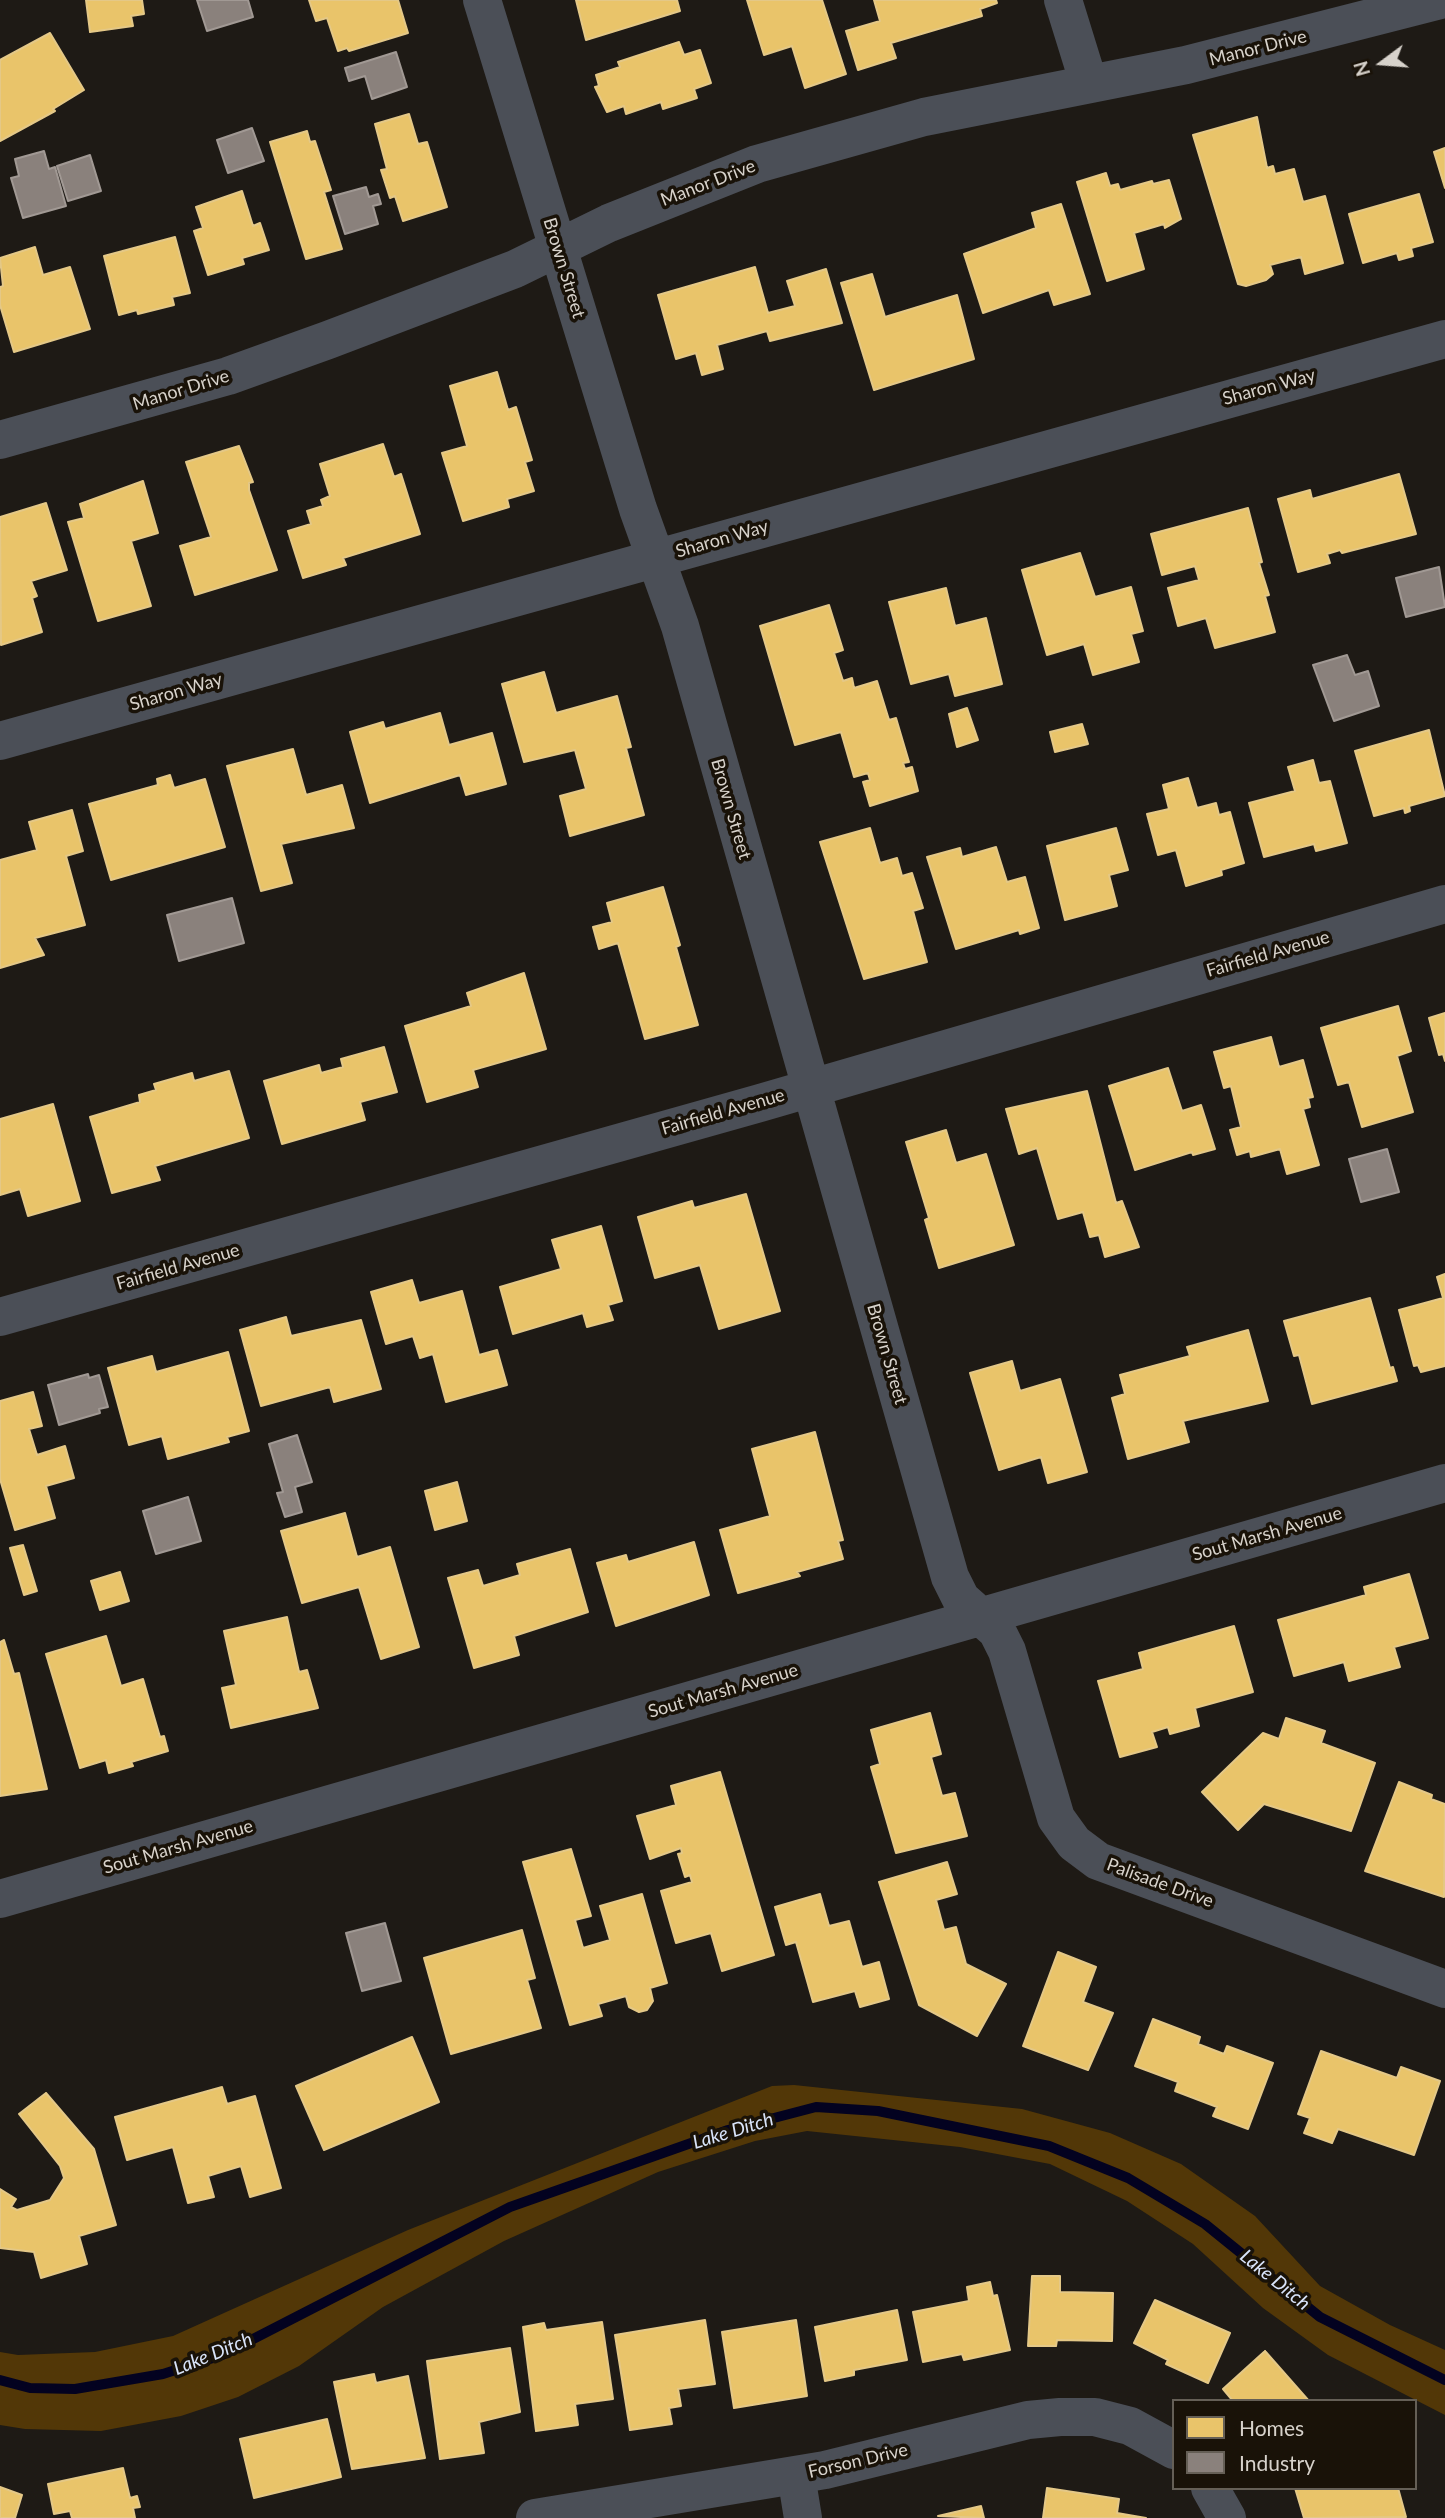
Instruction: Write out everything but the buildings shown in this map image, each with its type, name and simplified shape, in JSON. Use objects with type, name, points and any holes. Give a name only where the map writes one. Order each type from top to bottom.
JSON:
[{"type":"street","name":"Brown Street","points":[[482,0],[655,558],[680,626],[950,1577],[961,1599],[979,1616]]},
{"type":"street","points":[[1063,0],[1089,84]]},
{"type":"street","name":"Manor Drive","points":[[0,440],[228,376],[514,269],[609,223],[757,164],[925,117],[1271,46],[1440,0]]},
{"type":"street","name":"Sharon Way","points":[[0,741],[1445,339]]},
{"type":"street","name":"Fairfield Avenue","points":[[0,1317],[760,1103],[810,1086],[1445,904]]},
{"type":"street","name":"Sout Marsh Avenue","points":[[0,1899],[1445,1483]]},
{"type":"street","name":"Palisade Drive","points":[[979,1616],[997,1631],[1007,1651],[1056,1818],[1074,1843],[1098,1861],[1445,1989]]},
{"type":"street","name":"Forson Drive","points":[[535,2518],[796,2475],[1028,2420],[1095,2417],[1130,2426],[1157,2438],[1172,2449]]},
{"type":"street","points":[[796,2475],[803,2518]]},
{"type":"street","points":[[1211,2490],[1227,2518]]},
{"type":"shaded area","points":[[794,2085],[1022,2109],[1110,2133],[1181,2164],[1255,2216],[1320,2286],[1390,2325],[1445,2350],[1445,2415],[1328,2355],[1263,2308],[1193,2244],[1127,2201],[1050,2164],[960,2147],[807,2131],[755,2141],[658,2172],[504,2241],[383,2307],[299,2366],[238,2397],[181,2416],[101,2431],[25,2429],[0,2425],[0,2352],[18,2355],[95,2352],[173,2336],[408,2230],[772,2086]]},
{"type":"waterway","name":"Lake Ditch","points":[[0,2380],[30,2388],[75,2389],[163,2374],[222,2355],[510,2207],[728,2130],[816,2107],[878,2111],[1049,2146],[1128,2178],[1205,2224],[1320,2317],[1445,2380]]}]
